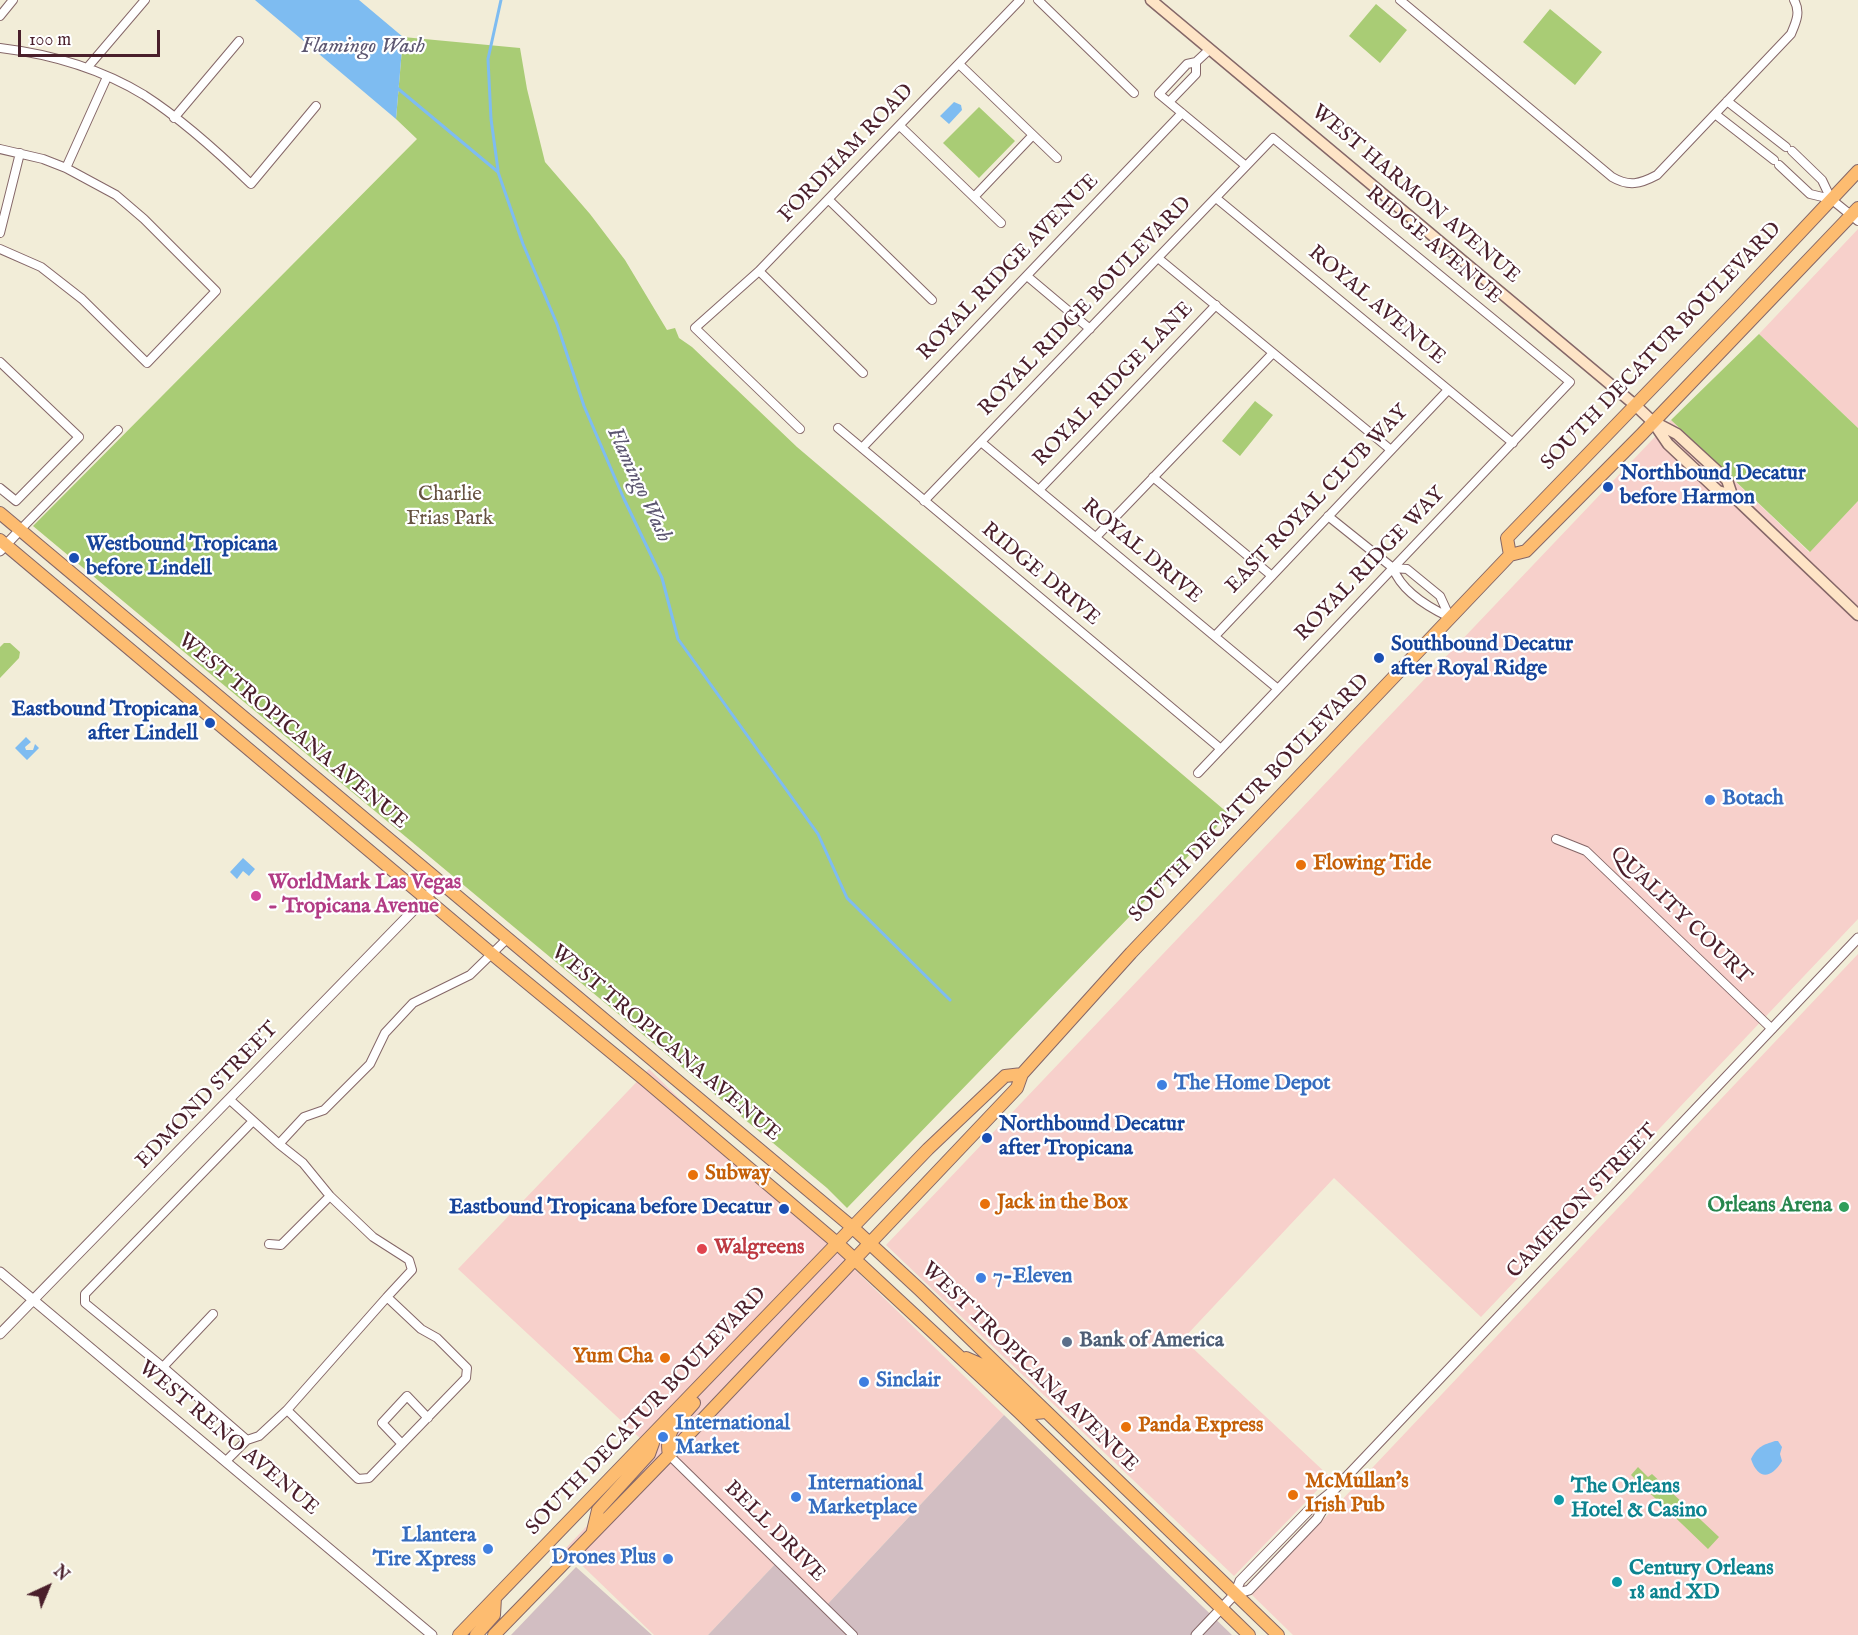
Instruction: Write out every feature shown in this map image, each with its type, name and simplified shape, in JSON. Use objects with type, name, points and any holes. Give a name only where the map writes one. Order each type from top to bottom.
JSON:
[{"type":"main road","name":"WEST HARMON AVENUE","points":[[1151,0],[1635,405],[1653,422],[1668,444],[1718,491],[1731,495],[1858,615]]},
{"type":"main road","name":"SOUTH DECATUR BOULEVARD","points":[[1509,555],[1507,538],[1858,171]]},
{"type":"main road","name":"SOUTH DECATUR BOULEVARD","points":[[494,1635],[871,1244],[1017,1088],[1022,1074],[1131,953],[1509,555],[1526,551],[1856,215]]},
{"type":"main road","name":"WEST TROPICANA AVENUE","points":[[0,513],[852,1227],[1278,1635]]},
{"type":"main road","name":"WEST TROPICANA AVENUE","points":[[2,546],[153,669],[837,1243],[1249,1635]]},
{"type":"main road","points":[[153,669],[167,653]]},
{"type":"main road","points":[[166,680],[180,664]]},
{"type":"main road","points":[[308,799],[323,782]]},
{"type":"main road","points":[[598,1041],[612,1025]]},
{"type":"main road","name":"SOUTH DECATUR BOULEVARD","points":[[459,1635],[928,1149],[1005,1076],[1022,1074]]},
{"type":"main road","points":[[956,1354],[982,1365],[1031,1411],[1046,1412]]},
{"type":"main road","points":[[669,1455],[667,1437],[700,1396],[706,1380]]},
{"type":"main road","points":[[592,1532],[598,1510],[648,1454],[653,1443],[652,1437]]},
{"type":"main road","points":[[476,1635],[494,1615],[495,1598]]},
{"type":"street","points":[[0,16],[14,0]]},
{"type":"street","points":[[87,68],[145,0]]},
{"type":"street","name":"FORDHAM ROAD","points":[[800,429],[695,328],[759,271],[1020,0]]},
{"type":"street","points":[[1038,0],[1134,93]]},
{"type":"street","points":[[1400,0],[1612,177],[1630,184],[1641,183],[1657,175],[1791,34],[1797,20],[1796,4]]},
{"type":"street","points":[[174,118],[239,41]]},
{"type":"street","points":[[0,48],[31,51],[87,68],[144,95],[217,151],[251,184],[316,106]]},
{"type":"street","points":[[1210,49],[1196,63],[1187,64],[1159,94],[1246,166]]},
{"type":"street","points":[[1169,102],[1196,74],[1196,63]]},
{"type":"street","points":[[959,64],[1057,158]]},
{"type":"street","points":[[66,168],[107,77]]},
{"type":"street","points":[[1727,101],[1789,149],[1822,180],[1831,199]]},
{"type":"street","name":"ROYAL RIDGE AVENUE","points":[[862,448],[1182,113]]},
{"type":"street","points":[[1715,114],[1776,162],[1810,194],[1831,199],[1856,215]]},
{"type":"street","points":[[900,126],[1001,223]]},
{"type":"street","points":[[974,197],[1033,135]]},
{"type":"street","name":"ROYAL RIDGE BOULEVARD","points":[[924,501],[1274,138]]},
{"type":"street","name":"RIDGE AVENUE","points":[[1274,138],[1570,382]]},
{"type":"street","points":[[0,149],[43,159],[66,168],[116,195],[144,219],[216,291],[147,363],[82,299],[41,267],[0,249]]},
{"type":"street","points":[[0,232],[20,153]]},
{"type":"street","name":"ROYAL AVENUE","points":[[1216,198],[1513,443]]},
{"type":"street","points":[[829,200],[932,300]]},
{"type":"street","points":[[1158,258],[1391,450]]},
{"type":"street","points":[[759,271],[863,373]]},
{"type":"street","points":[[1027,276],[1090,329]]},
{"type":"street","name":"ROYAL RIDGE LANE","points":[[1039,490],[1216,305]]},
{"type":"street","points":[[1096,537],[1273,352]]},
{"type":"street","points":[[0,362],[79,437],[16,501],[0,488]]},
{"type":"street","name":"ROYAL RIDGE WAY","points":[[1198,773],[1570,382]]},
{"type":"street","name":"EAST ROYAL CLUB WAY","points":[[1215,636],[1449,390]]},
{"type":"street","name":"RIDGE DRIVE","points":[[838,428],[1221,749]]},
{"type":"street","points":[[2,546],[118,430]]},
{"type":"street","name":"ROYAL DRIVE","points":[[981,442],[1278,689]]},
{"type":"street","points":[[1153,477],[1272,576]]},
{"type":"street","points":[[1328,516],[1394,568],[1407,569],[1440,596],[1449,618]]},
{"type":"street","points":[[1394,568],[1397,580],[1431,608],[1449,618]]},
{"type":"street","name":"QUALITY COURT","points":[[1556,839],[1586,851],[1772,1029]]},
{"type":"street","name":"EDMOND STREET","points":[[0,1334],[441,882]]},
{"type":"street","points":[[279,1144],[304,1117],[324,1110],[370,1064],[385,1033],[413,1003],[470,975],[508,938]]},
{"type":"street","name":"CAMERON STREET","points":[[1196,1635],[1235,1594],[1240,1581],[1309,1510],[1334,1490],[1858,938]]},
{"type":"street","points":[[226,1461],[247,1440],[259,1436],[287,1410],[412,1270],[409,1260],[373,1237],[330,1196],[303,1163],[230,1100]]},
{"type":"street","points":[[247,1440],[164,1367],[86,1303],[85,1294],[253,1121]]},
{"type":"street","points":[[269,1244],[281,1245],[330,1196]]},
{"type":"street","name":"WEST RENO AVENUE","points":[[0,1272],[432,1635]]},
{"type":"street","points":[[287,1410],[358,1479],[369,1478],[466,1378],[467,1368],[437,1338],[421,1329],[387,1297]]},
{"type":"street","points":[[164,1367],[213,1314]]},
{"type":"street","points":[[402,1444],[382,1422],[407,1396],[428,1418]]},
{"type":"street","name":"BELL DRIVE","points":[[669,1455],[853,1635]]},
{"type":"shaded area","points":[[1858,229],[1858,428],[1759,334]]},
{"type":"shaded area","points":[[1671,420],[1809,552],[1858,501],[1858,919],[1481,1317],[1334,1178],[1183,1339],[1330,1477],[1234,1576],[886,1245]]},
{"type":"shaded area","points":[[1858,954],[1858,1635],[1293,1635],[1252,1595]]},
{"type":"shaded area","points":[[649,1069],[1004,1415],[825,1607],[778,1561],[708,1635],[654,1635],[565,1549],[656,1453],[458,1269]]},
{"type":"shaded area","points":[[1004,1415],[1232,1635],[708,1635],[778,1561],[825,1607]]},
{"type":"shaded area","points":[[576,1567],[652,1635],[511,1635]]},
{"type":"green space","points":[[1376,4],[1407,30],[1380,63],[1349,36]]},
{"type":"green space","points":[[1550,9],[1602,52],[1575,85],[1523,42]]},
{"type":"green space","name":"Charlie Frias Park","points":[[403,37],[520,48],[527,89],[545,162],[590,214],[625,260],[667,330],[675,328],[679,338],[692,347],[797,447],[1229,814],[847,1208],[827,1188],[33,526],[417,139],[396,119]]},
{"type":"green space","points":[[979,107],[1015,141],[979,178],[943,143]]},
{"type":"green space","points":[[1759,334],[1858,428],[1858,501],[1810,552],[1671,420]]},
{"type":"green space","points":[[1255,401],[1273,415],[1240,456],[1222,441]]},
{"type":"green space","points":[[4,643],[10,643],[20,652],[19,658],[0,678],[0,647]]},
{"type":"green space","points":[[1638,1467],[1648,1477],[1652,1474],[1719,1537],[1708,1549],[1631,1475]]},
{"type":"water","name":"Flamingo Wash","points":[[255,0],[359,0],[403,37],[396,119]]},
{"type":"water","points":[[954,102],[961,105],[962,110],[949,124],[940,116]]},
{"type":"water","points":[[26,737],[31,742],[25,747],[26,750],[33,750],[35,744],[39,748],[27,760],[15,748]]},
{"type":"water","points":[[243,858],[255,869],[249,876],[243,871],[237,879],[230,872]]},
{"type":"water","points":[[1778,1441],[1782,1447],[1780,1454],[1782,1461],[1774,1471],[1765,1475],[1761,1474],[1751,1459],[1761,1447]]},
{"type":"waterway","points":[[498,170],[491,119],[488,59],[501,0]]},
{"type":"waterway","name":"Flamingo Wash","points":[[396,87],[498,172],[523,244],[557,324],[584,406],[624,499],[662,578],[678,639],[818,834],[847,898],[950,1000]]},
{"type":"place","name":"Northbound Decatur before Harmon","points":[[1608,487]]},
{"type":"place","name":"Westbound Tropicana before Lindell","points":[[74,558]]},
{"type":"place","name":"Southbound Decatur after Royal Ridge","points":[[1379,658]]},
{"type":"place","name":"Eastbound Tropicana after Lindell","points":[[210,723]]},
{"type":"place","name":"Botach","points":[[1710,800]]},
{"type":"place","name":"Flowing Tide","points":[[1301,865]]},
{"type":"place","name":"WorldMark Las Vegas - Tropicana Avenue","points":[[256,896]]},
{"type":"place","name":"The Home Depot","points":[[1162,1085]]},
{"type":"place","name":"Northbound Decatur after Tropicana","points":[[987,1138]]},
{"type":"place","name":"Subway","points":[[693,1175]]},
{"type":"place","name":"Jack in the Box","points":[[985,1204]]},
{"type":"place","name":"Orleans Arena","points":[[1844,1207]]},
{"type":"place","name":"Eastbound Tropicana before Decatur","points":[[784,1209]]},
{"type":"place","name":"Walgreens","points":[[702,1249]]},
{"type":"place","name":"7-Eleven","points":[[981,1278]]},
{"type":"place","name":"Bank of America","points":[[1067,1342]]},
{"type":"place","name":"Yum Cha","points":[[665,1358]]},
{"type":"place","name":"Sinclair","points":[[864,1382]]},
{"type":"place","name":"Panda Express","points":[[1126,1427]]},
{"type":"place","name":"International Market","points":[[663,1437]]},
{"type":"place","name":"McMullan's Irish Pub","points":[[1293,1495]]},
{"type":"place","name":"International Marketplace","points":[[796,1497]]},
{"type":"place","name":"The Orleans Hotel & Casino","points":[[1559,1500]]},
{"type":"place","name":"Llantera Tire Xpress","points":[[488,1549]]},
{"type":"place","name":"Drones Plus","points":[[668,1559]]},
{"type":"place","name":"Century Orleans 18 and XD","points":[[1617,1582]]}]
